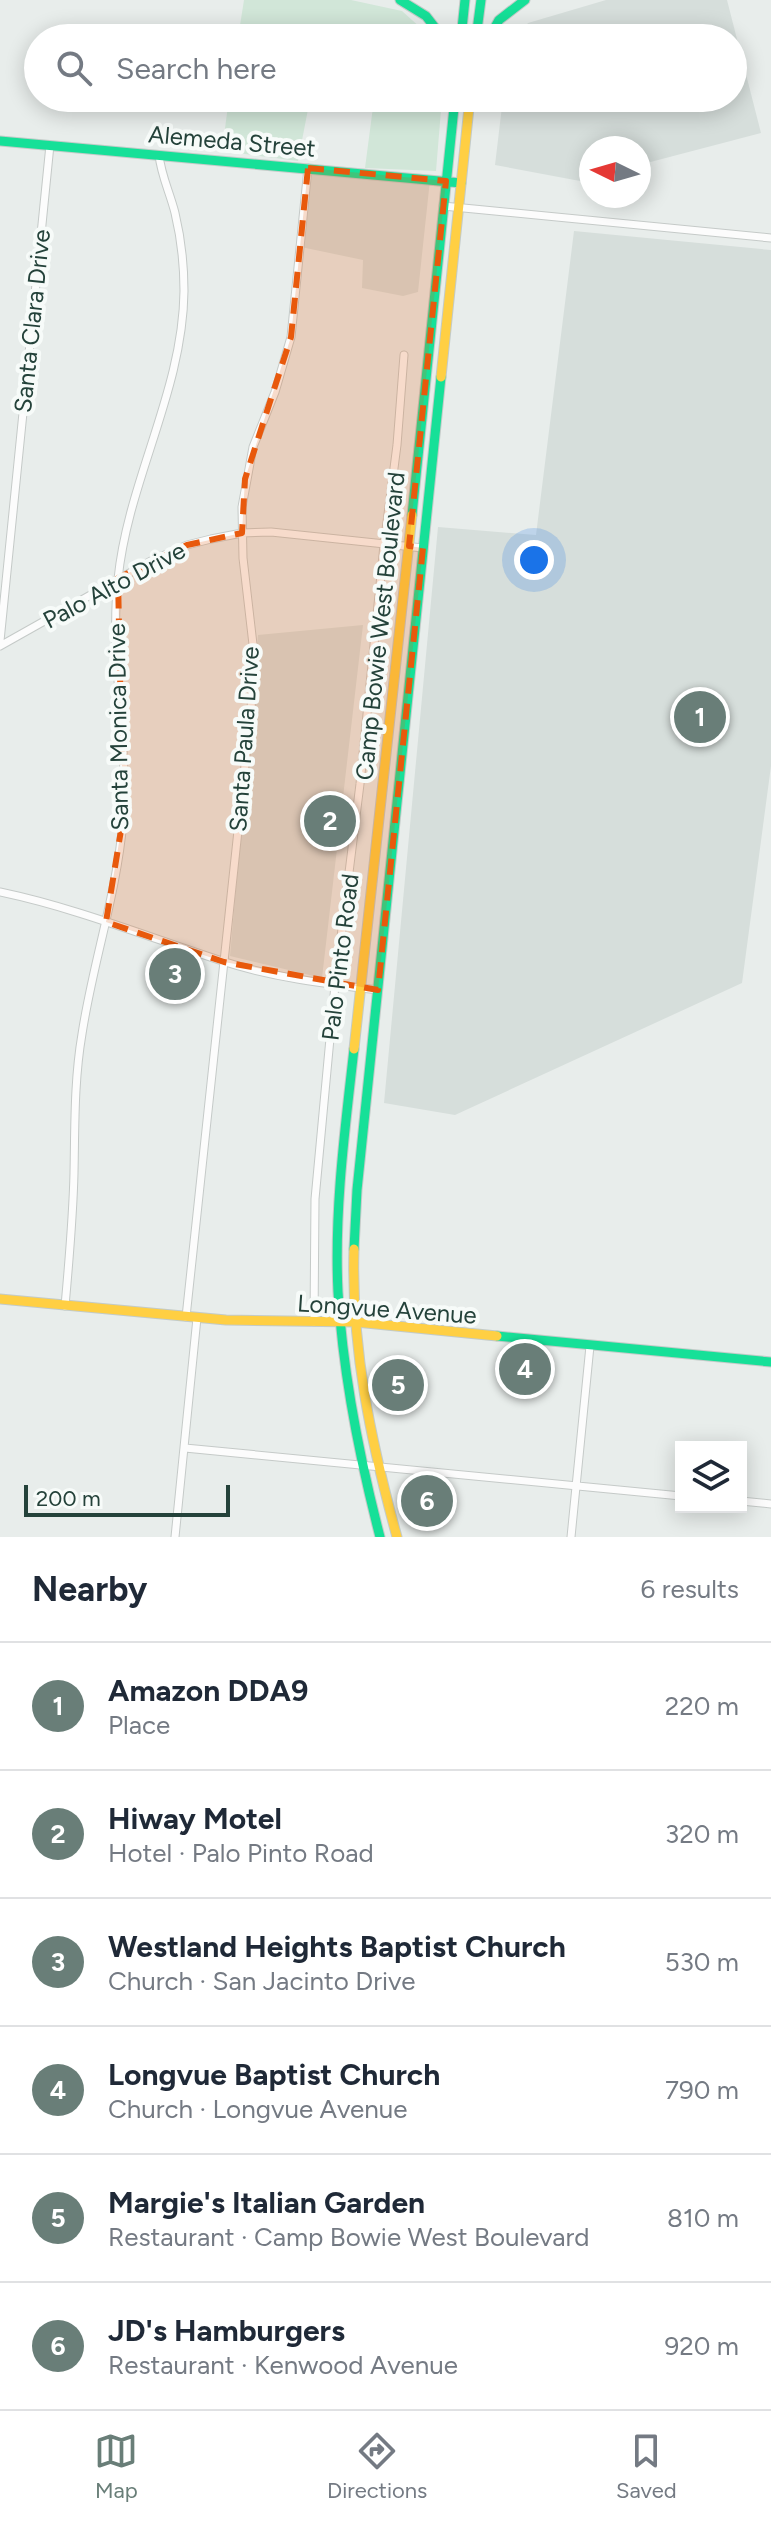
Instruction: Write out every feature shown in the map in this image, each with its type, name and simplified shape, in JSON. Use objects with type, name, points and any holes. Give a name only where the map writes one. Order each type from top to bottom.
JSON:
[{"type":"main road","points":[[400,0],[426,16],[432,24]]},
{"type":"main road","points":[[462,24],[465,0]]},
{"type":"main road","points":[[478,24],[481,0]]},
{"type":"main road","points":[[497,24],[525,0]]},
{"type":"main road","name":"Camp Bowie West Boulevard","points":[[380,1537],[361,1465],[349,1401],[337,1259],[343,1151],[453,112]]},
{"type":"main road","name":"Camp Bowie West Boulevard","points":[[397,1537],[364,1400],[354,1290],[357,1190],[469,112]]},
{"type":"main road","name":"Alemeda Street","points":[[0,141],[461,183]]},
{"type":"main road","points":[[386,764],[401,766]]},
{"type":"main road","name":"Longvue Avenue","points":[[0,1299],[197,1318],[356,1322],[771,1362]]},
{"type":"street","name":"Santa Clara Drive","points":[[0,644],[50,145]]},
{"type":"street","name":"Santa Monica Drive","points":[[65,1306],[74,1175],[75,1094],[81,1035],[115,883],[123,818],[124,783],[115,636],[118,578],[127,526],[175,366],[182,325],[182,247],[159,155]]},
{"type":"street","name":"Santa Paula Drive","points":[[186,1317],[253,675],[254,653],[242,507],[253,447],[280,379],[291,337],[308,168]]},
{"type":"street","points":[[443,206],[771,238]]},
{"type":"street","name":"Palo Pinto Road","points":[[314,1322],[315,1199],[335,985],[359,793],[404,355]]},
{"type":"street","name":"Palo Alto Drive","points":[[0,644],[118,578],[187,545],[242,533],[271,532],[423,548]]},
{"type":"street","points":[[0,892],[39,900],[224,962],[335,985],[378,990]]},
{"type":"street","points":[[175,1537],[197,1318]]},
{"type":"street","points":[[571,1537],[590,1346]]},
{"type":"street","points":[[185,1448],[675,1495]]},
{"type":"street","points":[[747,1502],[771,1504]]},
{"type":"highlighted area","points":[[308,168],[446,181],[409,546],[423,548],[378,990],[224,962],[106,922],[123,818],[118,578],[187,545],[242,533],[245,479],[291,337]]},
{"type":"shaded area","points":[[606,0],[727,0],[733,24],[527,24]]},
{"type":"shaded area","points":[[747,78],[761,133],[651,162],[651,136],[579,136],[579,181],[495,165],[501,112],[747,112]]},
{"type":"shaded area","points":[[308,168],[430,180],[418,292],[403,296],[362,288],[363,260],[301,247]]},
{"type":"shaded area","points":[[574,231],[771,250],[771,766],[742,983],[455,1115],[384,1103],[438,527],[536,535]]},
{"type":"shaded area","points":[[363,625],[322,978],[230,956],[258,635]]},
{"type":"green space","points":[[244,0],[351,0],[402,11],[416,24],[240,24]]},
{"type":"green space","points":[[227,112],[307,112],[298,161],[222,151]]},
{"type":"green space","points":[[372,112],[441,112],[436,171],[365,168]]},
{"type":"traffic: fast","points":[[400,0],[426,16],[432,24]]},
{"type":"traffic: fast","points":[[462,24],[465,0]]},
{"type":"traffic: fast","points":[[478,24],[481,0]]},
{"type":"traffic: fast","points":[[497,24],[525,0]]},
{"type":"traffic: fast","points":[[412,515],[454,112]]},
{"type":"traffic: fast","points":[[0,141],[461,183]]},
{"type":"traffic: fast","points":[[354,1249],[357,1190],[441,377]]},
{"type":"traffic: fast","points":[[354,1049],[339,1201],[338,1292],[353,1415],[380,1537]]},
{"type":"traffic: fast","points":[[497,1336],[771,1362]]},
{"type":"traffic: slow","points":[[441,377],[469,112]]},
{"type":"traffic: slow","points":[[354,1049],[412,515]]},
{"type":"traffic: slow","points":[[354,1249],[359,1359],[379,1466],[397,1537]]},
{"type":"traffic: slow","points":[[0,1299],[226,1320],[356,1322],[497,1336]]},
{"type":"place","name":"Amazon DDA9","points":[[700,717]]},
{"type":"place","name":"Hiway Motel","points":[[330,821]]},
{"type":"place","name":"Westland Heights Baptist Church","points":[[175,974]]},
{"type":"place","name":"Longvue Baptist Church","points":[[525,1369]]},
{"type":"place","name":"Margie's Italian Garden","points":[[398,1385]]},
{"type":"place","name":"JD's Hamburgers","points":[[427,1501]]}]
